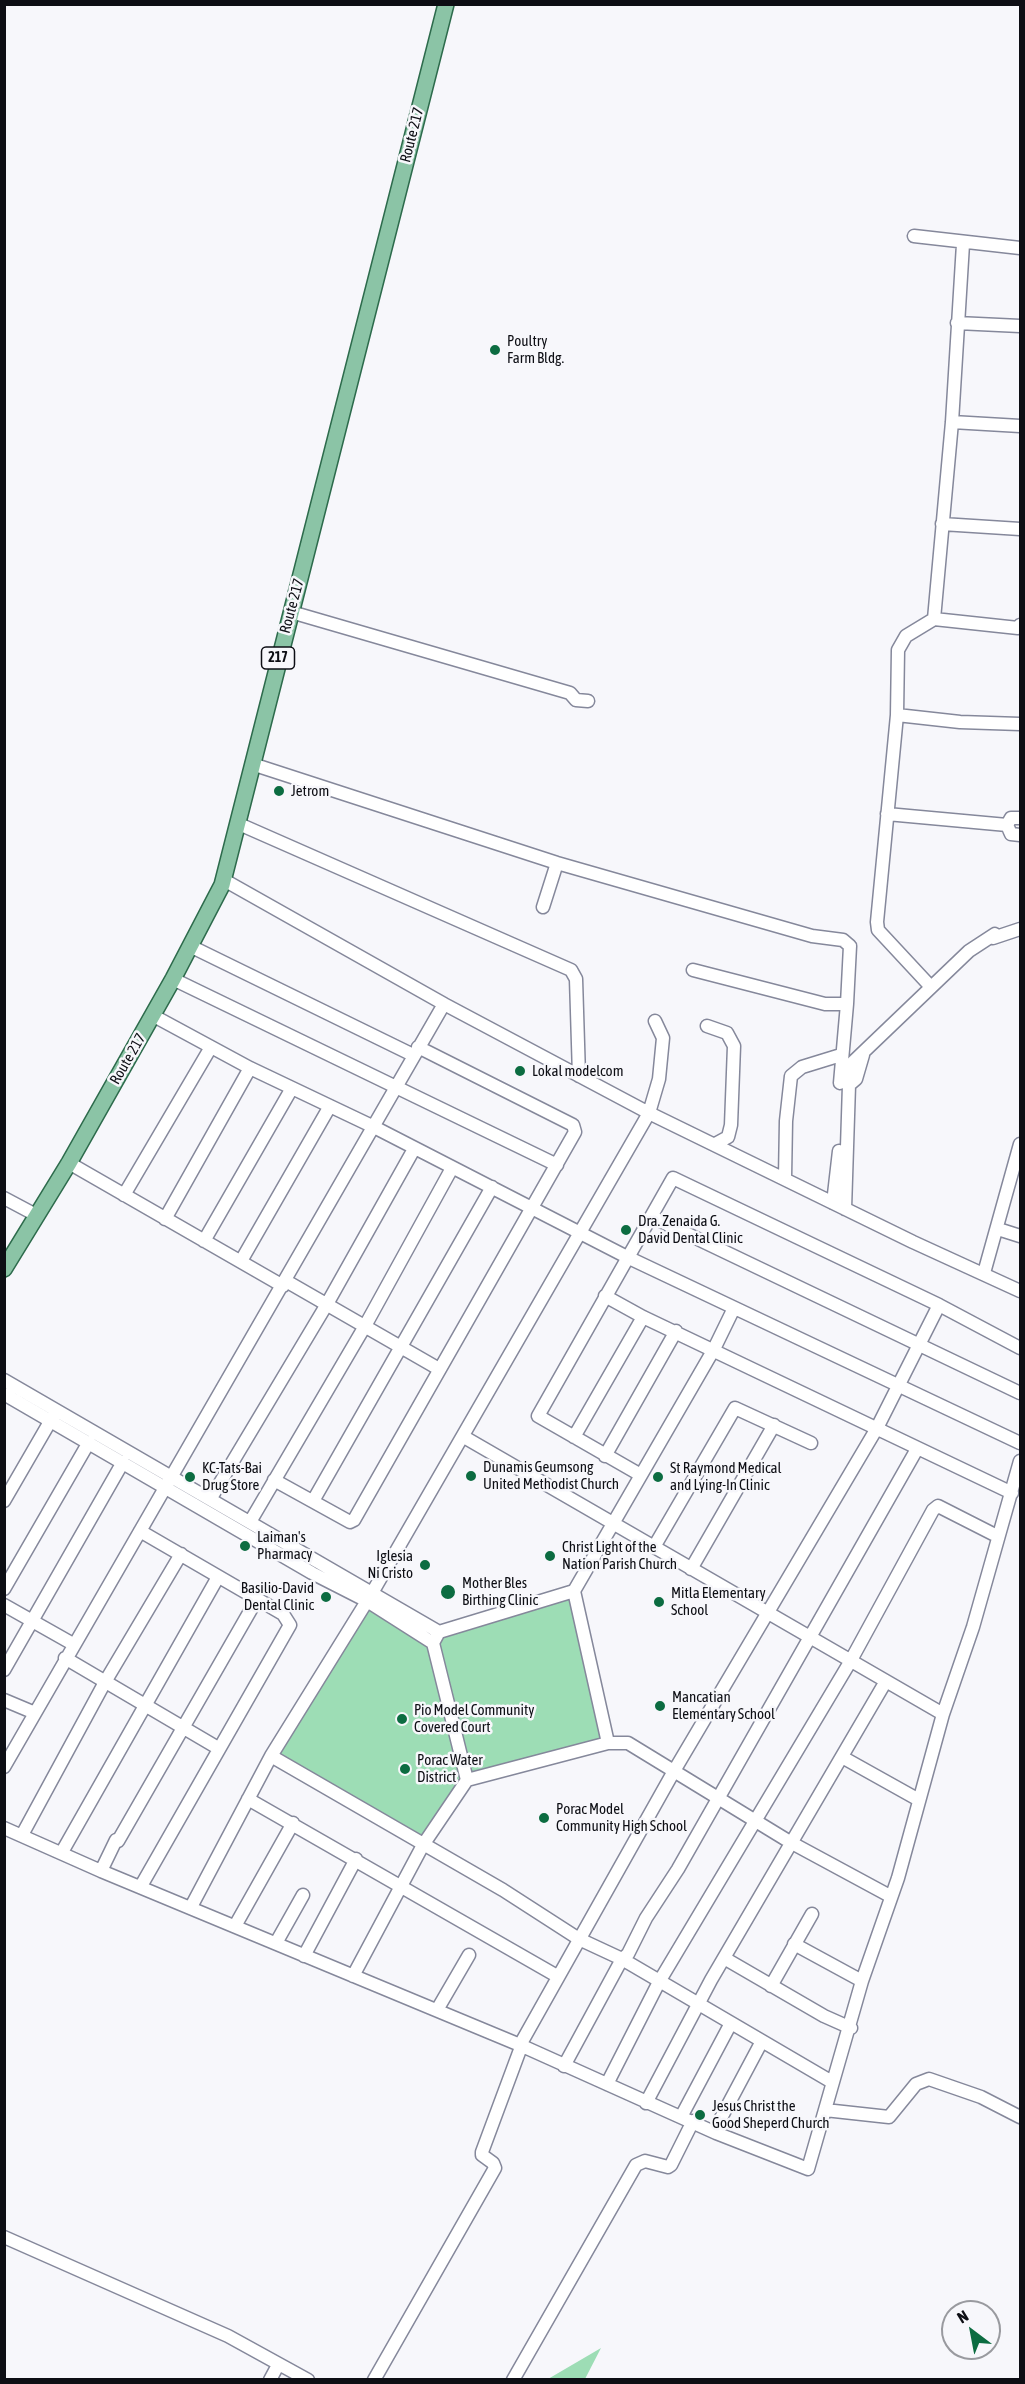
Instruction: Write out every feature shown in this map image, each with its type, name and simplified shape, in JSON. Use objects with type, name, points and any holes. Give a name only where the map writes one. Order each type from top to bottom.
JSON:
[{"type":"main road","name":"Route 217","points":[[4,1269],[69,1163],[173,979],[224,880],[446,4]]},
{"type":"street","points":[[914,236],[963,244],[1020,248]]},
{"type":"street","points":[[934,619],[952,422],[963,244]]},
{"type":"street","points":[[957,323],[1020,326]]},
{"type":"street","points":[[952,422],[1020,426]]},
{"type":"street","points":[[942,524],[1020,529]]},
{"type":"street","points":[[291,612],[570,693],[576,700],[588,701]]},
{"type":"street","points":[[932,987],[878,930],[877,922],[897,715],[898,650],[906,636],[934,619],[1020,628]]},
{"type":"street","points":[[897,715],[960,722],[1020,724]]},
{"type":"street","points":[[252,764],[557,863],[812,936],[843,940],[850,946],[840,1084],[843,1097],[839,1206]]},
{"type":"street","points":[[887,814],[1007,825]]},
{"type":"street","points":[[1007,825],[1011,818],[1020,818]]},
{"type":"street","points":[[239,824],[571,970],[576,979],[579,1076]]},
{"type":"street","points":[[1007,825],[1011,834],[1020,835]]},
{"type":"street","points":[[543,907],[557,863]]},
{"type":"street","points":[[224,880],[444,1004],[649,1113],[717,1143],[839,1206],[1020,1291]]},
{"type":"street","points":[[839,1206],[849,1085],[856,1079],[863,1055],[977,945],[994,934],[993,938],[1020,929]]},
{"type":"street","points":[[190,946],[573,1125],[575,1132],[352,1522],[274,1480]]},
{"type":"street","points":[[693,970],[825,1004],[847,1004]]},
{"type":"street","points":[[173,979],[557,1165]]},
{"type":"street","points":[[4,1767],[444,1004]]},
{"type":"street","points":[[152,1016],[250,1068],[374,1126],[414,1149],[627,1257],[1020,1443]]},
{"type":"street","points":[[191,1907],[271,1756],[370,1597],[649,1113],[659,1079],[663,1038],[655,1021]]},
{"type":"street","points":[[706,1026],[727,1033],[734,1046],[731,1125],[728,1137],[717,1143]]},
{"type":"street","points":[[124,1195],[211,1047]]},
{"type":"street","points":[[785,1179],[786,1121],[791,1077],[802,1067],[842,1054]]},
{"type":"street","points":[[165,1219],[250,1068]]},
{"type":"street","points":[[204,1241],[292,1088]]},
{"type":"street","points":[[241,1262],[330,1106]]},
{"type":"street","points":[[984,1273],[1020,1144]]},
{"type":"street","points":[[211,1498],[327,1304],[414,1149]]},
{"type":"street","points":[[69,1163],[241,1262],[327,1304],[439,1369]]},
{"type":"street","points":[[250,1522],[365,1326],[452,1168]]},
{"type":"street","points":[[639,1474],[540,1417],[539,1412],[673,1178],[939,1305],[1020,1348]]},
{"type":"street","points":[[313,1501],[492,1187]]},
{"type":"street","points":[[4,1198],[36,1215]]},
{"type":"street","points":[[652,1217],[1020,1393]]},
{"type":"street","points":[[998,1229],[1020,1236]]},
{"type":"street","points":[[605,1296],[643,1317],[1012,1493]]},
{"type":"street","points":[[375,2379],[495,2168],[493,2163],[483,2157],[482,2152],[521,2046],[557,1976],[674,1771],[877,1428],[900,1387],[939,1305]]},
{"type":"street","points":[[608,1743],[574,1591],[639,1474],[714,1349],[735,1308]]},
{"type":"street","points":[[574,1437],[643,1317]]},
{"type":"street","points":[[605,1456],[676,1331]]},
{"type":"street","points":[[4,1380],[89,1442],[123,1462],[211,1498],[436,1637],[466,1780]]},
{"type":"street","points":[[4,1394],[54,1415],[168,1480],[272,1550],[370,1597]]},
{"type":"street","points":[[654,1547],[734,1410],[738,1407],[811,1443]]},
{"type":"street","points":[[6,1494],[54,1415]]},
{"type":"street","points":[[691,1569],[774,1425]]},
{"type":"street","points":[[464,1437],[943,1714]]},
{"type":"street","points":[[4,1589],[89,1442]]},
{"type":"street","points":[[564,2066],[622,1959],[628,1954],[646,1918],[678,1869],[916,1449]]},
{"type":"street","points":[[4,1828],[101,1871],[437,2010],[716,2133],[808,2169],[862,1981],[898,1878],[943,1714],[973,1626],[1020,1461]]},
{"type":"street","points":[[4,1670],[123,1462]]},
{"type":"street","points":[[607,2084],[659,1982],[850,1662],[935,1508],[938,1506],[997,1536]]},
{"type":"street","points":[[140,1530],[285,1615],[290,1628],[218,1748],[141,1886]]},
{"type":"street","points":[[22,1835],[105,1682],[181,1554]]},
{"type":"street","points":[[62,1852],[218,1576]]},
{"type":"street","points":[[436,1637],[574,1591]]},
{"type":"street","points":[[101,1871],[111,1848],[116,1840],[118,1841],[257,1599]]},
{"type":"street","points":[[4,1605],[73,1644]]},
{"type":"street","points":[[65,1658],[218,1748]]},
{"type":"street","points":[[646,2103],[724,1958],[886,1681]]},
{"type":"street","points":[[4,1700],[35,1713]]},
{"type":"street","points":[[4,1739],[17,1744]]},
{"type":"street","points":[[353,1976],[423,1845],[466,1780],[608,1743],[627,1743],[790,1842],[890,1896]]},
{"type":"street","points":[[271,1756],[503,1890],[579,1939],[622,1959],[832,2082]]},
{"type":"street","points":[[842,1757],[919,1800]]},
{"type":"street","points":[[249,1799],[557,1976]]},
{"type":"street","points":[[235,1926],[293,1823]]},
{"type":"street","points":[[304,1956],[356,1859]]},
{"type":"street","points":[[276,1943],[303,1895]]},
{"type":"street","points":[[771,1986],[812,1914]]},
{"type":"street","points":[[794,1944],[862,1981]]},
{"type":"street","points":[[437,2010],[469,1955]]},
{"type":"street","points":[[724,1958],[850,2028]]},
{"type":"street","points":[[681,2116],[731,2023]]},
{"type":"street","points":[[716,2133],[721,2118],[762,2041]]},
{"type":"street","points":[[825,2110],[889,2117],[916,2084],[929,2079],[981,2097],[1020,2117]]},
{"type":"street","points":[[513,2379],[636,2165],[645,2161],[668,2167],[671,2165],[693,2121]]},
{"type":"street","points":[[4,2237],[228,2336],[278,2366],[308,2379]]},
{"type":"street","points":[[270,2379],[278,2366]]},
{"type":"green space","points":[[574,1591],[608,1743],[467,1780],[423,1845],[271,1756],[367,1601],[433,1643],[439,1632]]},
{"type":"green space","points":[[601,2348],[585,2379],[548,2379]]},
{"type":"place","name":"Poultry Farm Bldg.","points":[[495,350]]},
{"type":"place","name":"Jetrom","points":[[279,791]]},
{"type":"place","name":"Lokal modelcom","points":[[520,1071]]},
{"type":"place","name":"Dra. Zenaida G. David Dental Clinic","points":[[626,1230]]},
{"type":"place","name":"Dunamis Geumsong United Methodist Church","points":[[471,1476]]},
{"type":"place","name":"KC-Tats-Bai Drug Store","points":[[190,1477]]},
{"type":"place","name":"St Raymond Medical and Lying-In Clinic","points":[[658,1477]]},
{"type":"place","name":"Laiman's Pharmacy","points":[[245,1546]]},
{"type":"place","name":"Christ Light of the Nation Parish Church","points":[[550,1556]]},
{"type":"place","name":"Iglesia Ni Cristo","points":[[425,1565]]},
{"type":"place","name":"Mother Bles Birthing Clinic","points":[[448,1592]]},
{"type":"place","name":"Basilio-David Dental Clinic","points":[[326,1597]]},
{"type":"place","name":"Mitla Elementary School","points":[[659,1602]]},
{"type":"place","name":"Mancatian Elementary School","points":[[660,1706]]},
{"type":"place","name":"Pio Model Community Covered Court","points":[[402,1719]]},
{"type":"place","name":"Porac Water District","points":[[405,1769]]},
{"type":"place","name":"Porac Model Community High School","points":[[544,1818]]},
{"type":"place","name":"Jesus Christ the Good Sheperd Church","points":[[700,2115]]}]
